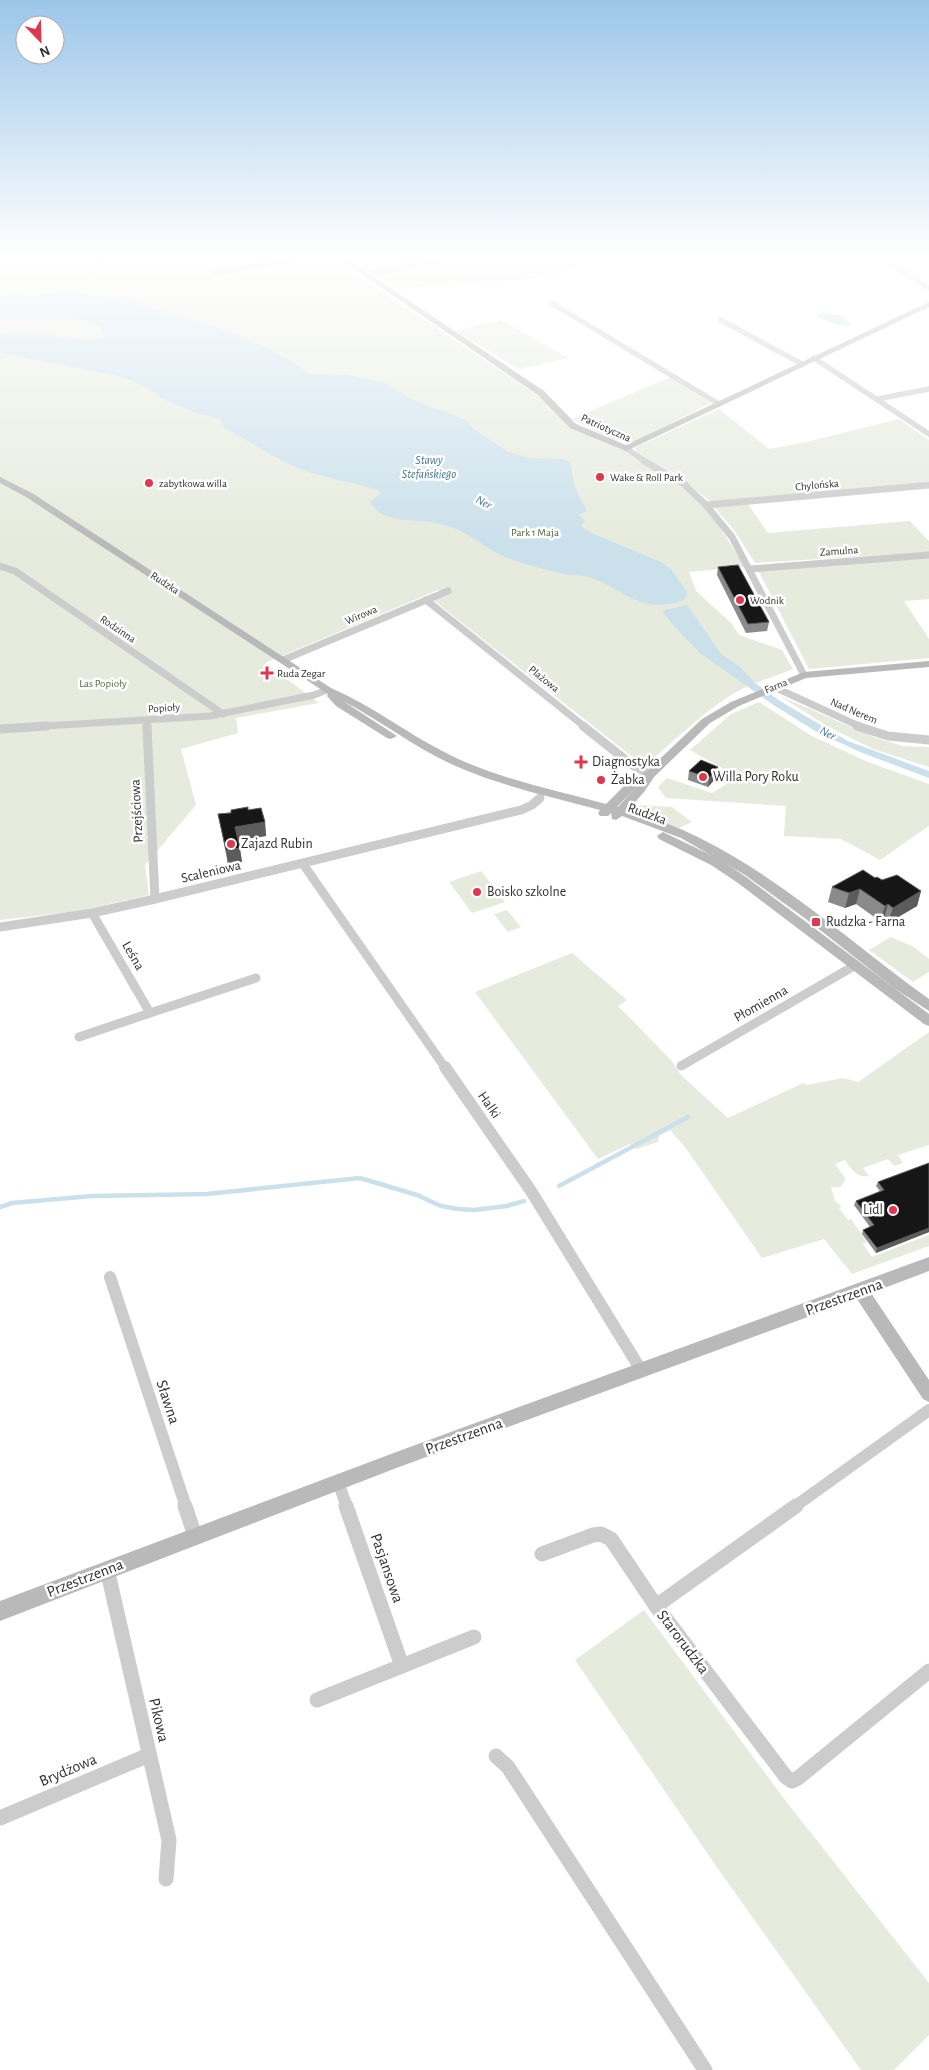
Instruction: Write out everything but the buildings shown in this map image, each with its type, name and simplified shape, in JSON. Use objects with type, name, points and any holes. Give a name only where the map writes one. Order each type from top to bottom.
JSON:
[{"type":"street","name":"Patriotyczna","points":[[479,352],[541,394],[573,426],[626,448],[638,457],[680,480],[706,505],[732,537],[804,675]]},
{"type":"street","points":[[632,352],[719,404]]},
{"type":"street","points":[[779,352],[802,364]]},
{"type":"street","points":[[626,448],[828,352]]},
{"type":"street","points":[[814,358],[929,434]]},
{"type":"street","points":[[877,399],[929,389]]},
{"type":"street","name":"Rudzka","points":[[0,480],[30,495],[327,690],[347,697],[429,748],[462,765],[516,784],[668,828],[725,856],[761,880],[929,1006]]},
{"type":"street","name":"Chylońska","points":[[706,505],[929,485]]},
{"type":"street","name":"Zamulna","points":[[750,569],[784,564],[929,555]]},
{"type":"street","name":"Rodzinna","points":[[0,566],[15,571],[223,714]]},
{"type":"street","name":"Wirowa","points":[[283,660],[448,591]]},
{"type":"street","name":"Plażowa","points":[[426,600],[632,765],[650,774]]},
{"type":"street","name":"Farna","points":[[612,813],[644,786],[650,774],[706,721],[728,707],[804,675],[929,664]]},
{"type":"street","name":"Nad Nerem","points":[[772,688],[881,734],[904,740],[929,740]]},
{"type":"street","name":"Rudzka","points":[[327,690],[336,701],[348,709],[438,763],[483,782],[540,798],[612,813],[715,862],[929,1020]]},
{"type":"street","name":"Popioły","points":[[0,729],[146,721],[223,714],[314,695],[327,690]]},
{"type":"street","name":"Przejściowa","points":[[146,721],[155,899]]},
{"type":"street","name":"Scaleniowa","points":[[0,927],[92,913],[303,864],[521,810],[532,805],[540,798]]},
{"type":"street","name":"Halki","points":[[303,864],[531,1191],[641,1370]]},
{"type":"street","name":"Leśna","points":[[92,913],[150,1013]]},
{"type":"street","name":"Płomienna","points":[[681,1066],[854,966]]},
{"type":"street","points":[[79,1037],[256,978]]},
{"type":"street","name":"Przestrzenna","points":[[0,1611],[338,1482],[861,1291],[929,1264]]},
{"type":"street","name":"Sławna","points":[[110,1277],[195,1536]]},
{"type":"street","points":[[861,1291],[929,1394]]},
{"type":"street","name":"Starorudzka","points":[[929,1410],[656,1606],[786,1778],[792,1780],[798,1778],[929,1671]]},
{"type":"street","name":"Pasjansowa","points":[[338,1482],[402,1666]]},
{"type":"street","points":[[542,1554],[593,1535],[606,1535],[611,1539],[656,1606]]},
{"type":"street","name":"Pikowa","points":[[107,1569],[169,1840],[166,1879]]},
{"type":"street","points":[[317,1700],[474,1637]]},
{"type":"street","name":"Brydżowa","points":[[0,1818],[149,1754]]},
{"type":"street","points":[[496,1756],[508,1767],[705,2070]]},
{"type":"green space","points":[[0,352],[472,352],[543,399],[569,426],[627,450],[675,479],[708,509],[745,567],[689,572],[696,591],[731,623],[739,635],[782,650],[793,669],[748,686],[729,696],[647,763],[640,763],[433,600],[446,595],[438,590],[265,663],[319,703],[236,718],[238,733],[181,749],[196,805],[145,865],[149,895],[78,911],[0,920]]},
{"type":"green space","points":[[490,352],[558,352],[569,358],[519,369]]},
{"type":"green space","points":[[670,377],[711,403],[637,441],[620,441],[606,437],[572,419]]},
{"type":"green space","points":[[719,409],[769,449],[899,419],[929,440],[929,481],[711,502],[677,474],[641,457],[634,448]]},
{"type":"green space","points":[[748,504],[768,533],[910,521],[929,541],[929,552],[755,563],[734,530],[714,507]]},
{"type":"green space","points":[[929,558],[929,599],[904,601],[929,639],[929,658],[809,669],[758,570]]},
{"type":"green space","points":[[780,696],[876,738],[903,746],[929,747],[929,767],[873,749],[827,726]]},
{"type":"green space","points":[[759,702],[812,736],[868,762],[929,784],[929,826],[880,860],[841,839],[784,836],[786,806],[666,798],[658,787],[667,778],[712,793],[738,777],[690,750],[731,714]]},
{"type":"green space","points":[[639,805],[672,807],[692,822],[679,828],[648,816]]},
{"type":"green space","name":"Boisko szkolne","points":[[481,871],[505,902],[472,913],[449,882]]},
{"type":"green space","name":"Boisko szkolne","points":[[507,910],[521,927],[508,932],[494,914]]},
{"type":"green space","points":[[891,937],[914,947],[929,959],[929,972],[913,982],[869,950]]},
{"type":"green space","points":[[572,953],[627,1000],[618,1006],[671,1060],[681,1075],[728,1118],[803,1083],[806,1085],[843,1078],[858,1082],[929,1032],[929,1145],[898,1155],[903,1163],[894,1166],[888,1159],[863,1168],[869,1176],[857,1174],[845,1160],[835,1164],[844,1176],[845,1181],[840,1187],[831,1187],[835,1201],[842,1207],[839,1208],[848,1220],[851,1219],[867,1242],[863,1244],[872,1257],[929,1235],[929,1246],[852,1274],[824,1239],[762,1258],[685,1147],[670,1130],[659,1136],[658,1142],[637,1149],[630,1144],[598,1159],[475,992]]},
{"type":"green space","points":[[644,1610],[785,1800],[929,1983],[929,2035],[894,2070],[861,2070],[714,1863],[575,1660]]},
{"type":"water","name":"Stawy Stefańskiego","points":[[274,352],[293,362],[309,374],[346,375],[383,382],[411,399],[466,420],[474,429],[508,452],[530,458],[563,459],[570,462],[575,488],[587,511],[579,515],[585,521],[581,526],[591,533],[661,562],[671,569],[687,592],[686,598],[669,604],[646,604],[585,576],[543,569],[503,556],[451,527],[432,522],[390,517],[375,509],[370,502],[380,494],[379,490],[311,473],[286,463],[223,427],[221,419],[202,415],[160,398],[160,396],[133,381],[113,375],[0,353]]},
{"type":"water","name":"Ner","points":[[687,605],[721,654],[739,666],[755,683],[780,701],[848,741],[929,771],[929,778],[860,752],[815,731],[772,704],[700,653],[662,611]]},
{"type":"waterway","points":[[559,1186],[688,1117]]},
{"type":"waterway","points":[[0,1207],[12,1203],[92,1196],[207,1194],[360,1178],[417,1195],[441,1206],[458,1209],[474,1210],[507,1206],[524,1201]]},
{"type":"place","name":"Wake & Roll Park","points":[[600,477]]},
{"type":"place","name":"zabytkowa willa","points":[[149,483]]},
{"type":"place","name":"Wodnik","points":[[740,600]]},
{"type":"place","name":"Ruda Zegar","points":[[267,673]]},
{"type":"place","name":"Diagnostyka","points":[[581,762]]},
{"type":"place","name":"Willa Pory Roku","points":[[703,777]]},
{"type":"place","name":"Żabka","points":[[601,780]]},
{"type":"place","name":"Zajazd Rubin","points":[[231,844]]},
{"type":"place","name":"Boisko szkolne","points":[[477,892]]},
{"type":"place","name":"Rudzka - Farna","points":[[816,922]]},
{"type":"place","name":"Lidl","points":[[893,1210]]},
{"type":"park label","name":"Park 1 Maja","points":[[535,532]]},
{"type":"park label","name":"Las Popioły","points":[[103,683]]}]
